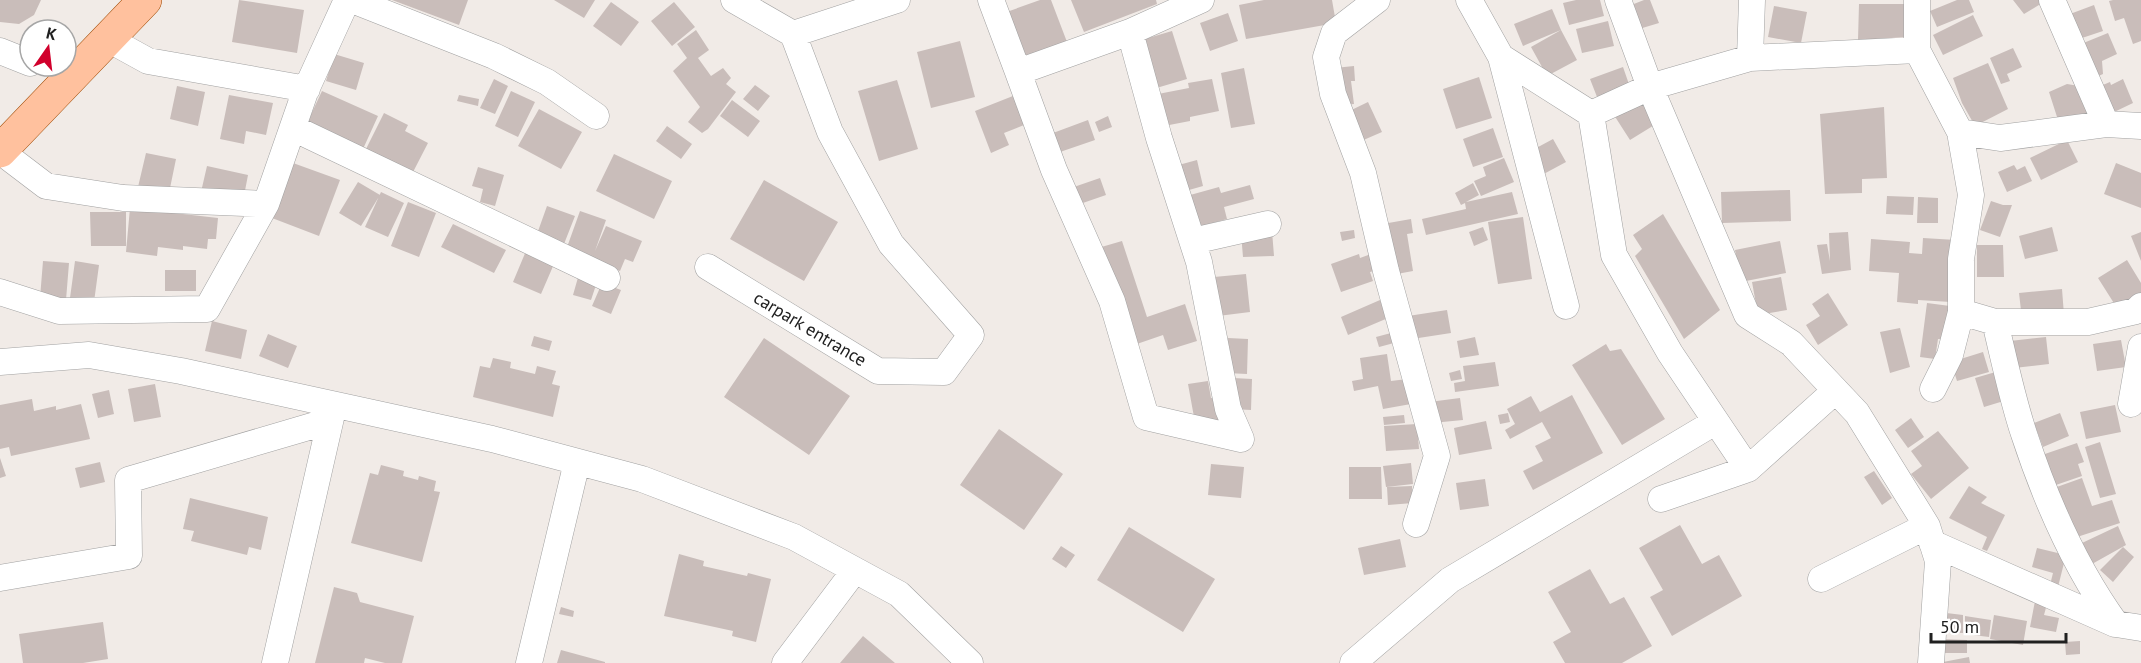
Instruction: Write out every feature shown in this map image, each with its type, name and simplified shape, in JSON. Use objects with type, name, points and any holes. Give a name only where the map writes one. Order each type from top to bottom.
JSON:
[{"type":"main road","points":[[78,34],[113,0]]},
{"type":"main road","points":[[0,151],[145,0]]},
{"type":"main road","points":[[0,126],[37,78]]},
{"type":"street","points":[[0,292],[59,311],[207,309],[266,204],[307,89],[347,0]]},
{"type":"street","points":[[352,0],[494,56],[547,82],[596,116]]},
{"type":"street","points":[[734,0],[793,34],[897,0]]},
{"type":"street","points":[[991,0],[1054,170],[1112,302],[1146,417],[1241,440],[1228,409],[1199,262],[1159,138],[1130,32]]},
{"type":"street","points":[[1018,72],[1130,32],[1201,0]]},
{"type":"street","points":[[1377,0],[1334,33],[1326,57],[1333,94],[1363,173],[1386,271],[1437,456],[1416,524]]},
{"type":"street","points":[[1469,0],[1501,57],[1566,306]]},
{"type":"street","points":[[1618,0],[1650,87],[1747,315],[1791,343],[1857,413],[1929,534],[1938,561],[1931,663]]},
{"type":"street","points":[[1750,58],[1752,0]]},
{"type":"street","points":[[1917,0],[1917,50],[1960,132],[1971,195],[1961,259],[1961,312],[1950,355],[1933,389]]},
{"type":"street","points":[[2052,0],[2106,124]]},
{"type":"street","name":"carpark entrance","points":[[708,267],[878,371],[944,372],[971,334],[891,244],[830,132],[793,34]]},
{"type":"street","points":[[108,39],[148,61],[307,89]]},
{"type":"street","points":[[1591,114],[1650,87],[1750,58],[1917,50]]},
{"type":"street","points":[[0,51],[18,56]]},
{"type":"street","points":[[1501,57],[1591,114],[1614,255],[1670,353],[1748,469]]},
{"type":"street","points":[[1960,132],[2000,138],[2106,124],[2141,126]]},
{"type":"street","points":[[293,128],[607,278]]},
{"type":"street","points":[[0,151],[46,186],[123,198],[266,204]]},
{"type":"street","points":[[1193,241],[1268,224]]},
{"type":"street","points":[[1961,312],[1995,322],[2088,322],[2136,311],[2141,306]]},
{"type":"street","points":[[1995,322],[2023,432],[2056,520],[2097,598],[2116,624]]},
{"type":"street","points":[[2131,404],[2141,347]]},
{"type":"street","points":[[0,362],[89,355],[181,371],[332,412],[492,439],[642,479],[794,537],[899,594],[970,663]]},
{"type":"street","points":[[1661,500],[1748,469],[1835,391]]},
{"type":"street","points":[[0,578],[129,556],[128,480],[332,412]]},
{"type":"street","points":[[275,663],[332,412]]},
{"type":"street","points":[[1353,663],[1450,580],[1715,422]]},
{"type":"street","points":[[529,663],[577,462]]},
{"type":"street","points":[[1821,579],[1929,534],[2116,624],[2141,628]]},
{"type":"street","points":[[785,663],[855,570]]},
{"type":"building","points":[[0,0],[41,0],[34,15],[29,18],[18,18],[18,24],[0,22]]},
{"type":"building","points":[[239,0],[304,10],[297,53],[232,42]]},
{"type":"building","points":[[392,0],[468,0],[459,25]]},
{"type":"building","points":[[554,0],[595,0],[584,18]]},
{"type":"building","points":[[1040,0],[1051,0],[1067,42],[1018,60],[1001,14]]},
{"type":"building","points":[[1071,0],[1156,0],[1157,4],[1084,32]]},
{"type":"building","points":[[1264,0],[1332,0],[1336,23],[1246,39],[1239,5]]},
{"type":"building","points":[[1576,0],[1600,0],[1604,16],[1569,25],[1563,3]]},
{"type":"building","points":[[1650,0],[1659,23],[1629,32],[1621,9]]},
{"type":"building","points":[[1957,0],[1969,0],[1974,12],[1937,27],[1930,11]]},
{"type":"building","points":[[2013,0],[2047,0],[2024,14]]},
{"type":"building","points":[[2141,0],[2141,41],[2133,44],[2124,18],[2115,21],[2109,1]]},
{"type":"building","points":[[611,2],[639,22],[621,46],[593,26]]},
{"type":"building","points":[[674,2],[695,27],[672,46],[651,21]]},
{"type":"building","points":[[1859,4],[1908,4],[1908,37],[1858,40]]},
{"type":"building","points":[[2094,5],[2103,31],[2079,39],[2070,14]]},
{"type":"building","points":[[1774,6],[1807,12],[1801,43],[1768,37]]},
{"type":"building","points":[[1552,9],[1561,30],[1523,46],[1514,24]]},
{"type":"building","points":[[1228,13],[1238,41],[1210,51],[1200,23]]},
{"type":"building","points":[[1973,15],[1983,36],[1943,55],[1933,35]]},
{"type":"building","points":[[1608,21],[1614,46],[1582,53],[1576,29]]},
{"type":"building","points":[[696,30],[709,50],[698,58],[711,76],[723,68],[731,78],[726,84],[736,92],[708,129],[702,133],[688,122],[700,107],[673,71],[687,58],[677,44]]},
{"type":"building","points":[[1561,30],[1577,60],[1547,76],[1531,47]]},
{"type":"building","points":[[1172,31],[1187,79],[1153,89],[1138,41]]},
{"type":"building","points":[[2108,33],[2117,54],[2102,61],[2103,74],[2094,78],[2081,44]]},
{"type":"building","points":[[960,41],[975,97],[931,108],[917,52]]},
{"type":"building","points":[[2013,48],[2022,67],[2007,74],[2010,81],[2001,84],[1990,58]]},
{"type":"building","points":[[334,54],[364,63],[356,90],[326,81]]},
{"type":"building","points":[[1988,63],[2008,109],[1975,126],[1962,103],[1953,78]]},
{"type":"building","points":[[1354,66],[1355,81],[1351,81],[1354,104],[1330,106],[1325,69]]},
{"type":"building","points":[[1623,67],[1631,90],[1599,102],[1590,79]]},
{"type":"building","points":[[1244,68],[1255,124],[1231,128],[1221,73]]},
{"type":"building","points":[[1479,77],[1492,118],[1456,129],[1443,89]]},
{"type":"building","points":[[494,79],[508,86],[495,114],[480,108]]},
{"type":"building","points":[[1212,79],[1219,111],[1190,117],[1190,121],[1164,126],[1158,94],[1189,88],[1188,83]]},
{"type":"building","points":[[2123,79],[2133,103],[2110,114],[2098,87],[2110,82],[2111,85]]},
{"type":"building","points":[[897,80],[918,149],[879,161],[858,91]]},
{"type":"building","points":[[2067,84],[2085,87],[2092,108],[2086,113],[2058,120],[2049,92]]},
{"type":"building","points":[[755,85],[770,96],[758,111],[743,99]]},
{"type":"building","points":[[177,86],[205,92],[198,126],[170,119]]},
{"type":"building","points":[[322,91],[378,116],[363,149],[307,123]]},
{"type":"building","points":[[511,91],[535,102],[518,137],[495,126]]},
{"type":"building","points":[[1018,94],[1029,123],[1004,133],[1009,145],[991,153],[975,111]]},
{"type":"building","points":[[229,95],[273,103],[266,135],[246,131],[244,144],[220,139]]},
{"type":"building","points":[[459,95],[479,99],[478,106],[457,101]]},
{"type":"building","points":[[1638,96],[1656,124],[1630,140],[1612,112]]},
{"type":"building","points":[[732,100],[760,121],[748,137],[720,116]]},
{"type":"building","points":[[1368,102],[1382,132],[1352,145],[1339,116]]},
{"type":"building","points":[[1884,107],[1887,178],[1862,179],[1862,193],[1825,194],[1820,114]]},
{"type":"building","points":[[539,109],[582,132],[561,169],[518,146]]},
{"type":"building","points":[[384,113],[408,125],[405,131],[428,143],[412,174],[365,151]]},
{"type":"building","points":[[1108,116],[1112,127],[1099,132],[1095,122]]},
{"type":"building","points":[[1088,120],[1095,140],[1060,152],[1053,133]]},
{"type":"building","points":[[667,126],[692,144],[681,159],[656,141]]},
{"type":"building","points":[[1493,128],[1503,157],[1473,167],[1463,139]]},
{"type":"building","points":[[1553,139],[1566,162],[1540,176],[1527,153]]},
{"type":"building","points":[[2067,140],[2078,162],[2041,180],[2030,158]]},
{"type":"building","points":[[146,153],[176,159],[169,193],[138,187]]},
{"type":"building","points":[[614,154],[672,181],[654,219],[596,191]]},
{"type":"building","points":[[1504,158],[1514,182],[1481,196],[1474,181],[1486,176],[1483,167]]},
{"type":"building","points":[[1197,160],[1203,186],[1182,192],[1175,166]]},
{"type":"building","points":[[293,163],[340,180],[319,236],[272,218]]},
{"type":"building","points":[[2116,163],[2141,173],[2141,208],[2104,194]]},
{"type":"building","points":[[2014,165],[2017,170],[2025,166],[2032,181],[2007,192],[1998,172]]},
{"type":"building","points":[[207,166],[248,175],[243,201],[201,192]]},
{"type":"building","points":[[478,167],[504,175],[495,206],[480,202],[483,189],[472,186]]},
{"type":"building","points":[[1100,178],[1106,195],[1077,205],[1071,188]]},
{"type":"building","points":[[764,180],[838,222],[804,281],[730,239]]},
{"type":"building","points":[[358,182],[380,195],[361,226],[339,213]]},
{"type":"building","points":[[1473,183],[1479,195],[1466,202],[1512,192],[1518,214],[1426,235],[1422,219],[1466,209],[1465,203],[1461,205],[1455,193]]},
{"type":"building","points":[[1250,185],[1254,199],[1224,207],[1227,219],[1192,229],[1183,197],[1219,187],[1221,193]]},
{"type":"building","points":[[1790,190],[1791,221],[1722,223],[1721,192]]},
{"type":"building","points":[[381,192],[404,203],[388,237],[365,227]]},
{"type":"building","points":[[1887,196],[1914,197],[1913,215],[1886,214]]},
{"type":"building","points":[[1918,197],[1938,198],[1938,223],[1917,223]]},
{"type":"building","points":[[1991,201],[2012,205],[2000,237],[1980,230]]},
{"type":"building","points":[[408,202],[436,213],[419,257],[391,246]]},
{"type":"building","points":[[547,206],[575,216],[564,244],[537,234]]},
{"type":"building","points":[[130,208],[218,218],[216,239],[208,239],[207,249],[183,246],[183,250],[158,247],[157,256],[126,252]]},
{"type":"building","points":[[580,211],[606,220],[595,251],[606,226],[642,241],[633,262],[625,259],[620,271],[566,250]]},
{"type":"building","points":[[90,212],[126,212],[126,246],[91,246]]},
{"type":"building","points":[[1663,214],[1720,310],[1684,339],[1635,256],[1642,249],[1633,235]]},
{"type":"building","points":[[1523,217],[1532,279],[1498,284],[1488,222]]},
{"type":"building","points":[[1411,219],[1413,233],[1407,234],[1413,271],[1386,276],[1377,225]]},
{"type":"building","points":[[453,224],[506,250],[494,273],[441,247]]},
{"type":"building","points":[[1483,227],[1488,240],[1474,246],[1469,232]]},
{"type":"building","points":[[2052,227],[2058,251],[2025,259],[2019,236]]},
{"type":"building","points":[[1354,230],[1355,238],[1342,241],[1340,232]]},
{"type":"building","points":[[1272,231],[1274,256],[1243,257],[1241,233]]},
{"type":"building","points":[[1848,232],[1851,270],[1822,274],[1817,245],[1827,244],[1830,261],[1829,233]]},
{"type":"building","points":[[2141,232],[2141,261],[2131,236]]},
{"type":"building","points":[[1923,238],[1956,240],[1951,302],[1918,300],[1918,304],[1897,302],[1899,273],[1869,271],[1871,239],[1910,242],[1909,253],[1922,254]]},
{"type":"building","points":[[1122,241],[1147,317],[1185,304],[1197,341],[1168,350],[1163,335],[1131,346],[1098,248]]},
{"type":"building","points":[[1780,241],[1786,273],[1741,282],[1735,250]]},
{"type":"building","points":[[1977,245],[2003,245],[2004,277],[1977,277]]},
{"type":"building","points":[[526,251],[554,264],[541,294],[513,282]]},
{"type":"building","points":[[1359,254],[1360,258],[1371,254],[1377,270],[1370,272],[1373,281],[1341,292],[1331,264]]},
{"type":"building","points":[[2127,260],[2141,283],[2141,293],[2117,308],[2098,278]]},
{"type":"building","points":[[43,261],[69,263],[66,300],[40,298]]},
{"type":"building","points":[[75,261],[99,265],[94,302],[70,298]]},
{"type":"building","points":[[165,270],[196,270],[196,291],[165,291]]},
{"type":"building","points":[[579,274],[598,279],[591,300],[573,295]]},
{"type":"building","points":[[1246,274],[1250,312],[1218,316],[1214,277]]},
{"type":"building","points":[[1781,277],[1787,310],[1758,315],[1752,282]]},
{"type":"building","points":[[602,283],[621,290],[611,314],[592,306]]},
{"type":"building","points":[[2062,289],[2064,315],[2022,319],[2019,293]]},
{"type":"building","points":[[1828,293],[1848,325],[1818,345],[1806,325],[1820,316],[1812,304]]},
{"type":"building","points":[[1380,300],[1388,318],[1348,335],[1341,317]]},
{"type":"building","points":[[1927,303],[1950,306],[1946,340],[1938,339],[1935,359],[1920,357]]},
{"type":"building","points":[[1447,310],[1451,333],[1412,339],[1408,316]]},
{"type":"building","points":[[212,321],[247,330],[241,359],[205,351]]},
{"type":"building","points":[[1900,328],[1910,367],[1890,373],[1880,332]]},
{"type":"building","points":[[1391,333],[1394,343],[1379,347],[1376,337]]},
{"type":"building","points":[[268,334],[297,346],[288,368],[259,356]]},
{"type":"building","points":[[534,336],[552,341],[549,351],[531,346]]},
{"type":"building","points":[[1475,337],[1479,355],[1460,358],[1457,341]]},
{"type":"building","points":[[2046,337],[2049,364],[2014,368],[2010,341]]},
{"type":"building","points":[[764,338],[850,396],[809,455],[724,397]]},
{"type":"building","points":[[1228,338],[1248,339],[1247,374],[1226,373]]},
{"type":"building","points":[[2121,340],[2126,367],[2097,371],[2093,344]]},
{"type":"building","points":[[1606,344],[1610,351],[1621,349],[1665,419],[1622,445],[1572,365]]},
{"type":"building","points":[[1983,352],[1989,372],[1957,381],[1951,362]]},
{"type":"building","points":[[1387,354],[1391,381],[1407,379],[1411,404],[1383,409],[1378,386],[1354,391],[1352,381],[1363,379],[1360,358]]},
{"type":"building","points":[[493,358],[511,362],[510,368],[535,374],[537,366],[556,371],[552,384],[560,386],[553,417],[473,397],[480,366],[490,368]]},
{"type":"building","points":[[1495,362],[1499,386],[1455,392],[1454,383],[1465,381],[1463,366]]},
{"type":"building","points":[[1460,370],[1462,379],[1451,381],[1449,373]]},
{"type":"building","points":[[1999,371],[2007,400],[1984,407],[1975,378]]},
{"type":"building","points":[[1233,378],[1252,379],[1251,410],[1232,409]]},
{"type":"building","points":[[1208,381],[1211,398],[1218,397],[1222,423],[1196,428],[1188,384]]},
{"type":"building","points":[[155,384],[161,417],[134,422],[128,389]]},
{"type":"building","points":[[109,390],[114,414],[98,418],[92,394]]},
{"type":"building","points":[[1572,395],[1603,453],[1533,490],[1523,471],[1543,461],[1535,446],[1551,438],[1542,422],[1510,439],[1505,430],[1515,424],[1507,409],[1531,396],[1540,412]]},
{"type":"building","points":[[1460,398],[1463,420],[1432,423],[1429,402]]},
{"type":"building","points":[[32,399],[34,411],[56,406],[56,410],[81,404],[90,439],[11,456],[9,447],[0,449],[0,405]]},
{"type":"building","points":[[2115,405],[2121,432],[2086,439],[2080,412]]},
{"type":"building","points":[[1508,413],[1510,422],[1500,424],[1498,415]]},
{"type":"building","points":[[2060,413],[2069,436],[2043,447],[2034,423]]},
{"type":"building","points":[[1404,415],[1405,423],[1384,425],[1383,417]]},
{"type":"building","points":[[1911,418],[1924,437],[1908,448],[1895,430]]},
{"type":"building","points":[[1486,421],[1492,449],[1459,455],[1454,428]]},
{"type":"building","points":[[1417,424],[1419,449],[1386,451],[1384,426]]},
{"type":"building","points":[[999,429],[1063,474],[1024,530],[960,485]]},
{"type":"building","points":[[1938,431],[1969,468],[1931,499],[1911,474],[1922,466],[1911,451]]},
{"type":"building","points":[[2100,442],[2116,494],[2100,498],[2085,447]]},
{"type":"building","points":[[2077,443],[2084,462],[2078,464],[2082,476],[2050,487],[2039,456]]},
{"type":"building","points":[[0,458],[6,476],[0,478]]},
{"type":"building","points":[[100,462],[105,482],[80,488],[75,468]]},
{"type":"building","points":[[1411,463],[1413,484],[1386,487],[1383,466]]},
{"type":"building","points":[[1211,464],[1244,467],[1241,498],[1208,495]]},
{"type":"building","points":[[381,465],[404,471],[403,476],[418,480],[419,476],[436,481],[434,491],[440,492],[422,562],[351,543],[370,473],[378,475]]},
{"type":"building","points":[[1349,467],[1381,467],[1382,499],[1349,499]]},
{"type":"building","points":[[1874,471],[1892,498],[1882,505],[1864,477]]},
{"type":"building","points":[[2082,478],[2092,506],[2112,500],[2120,523],[2077,537],[2069,514],[2064,516],[2054,488]]},
{"type":"building","points":[[1485,479],[1489,506],[1460,510],[1456,483]]},
{"type":"building","points":[[1412,486],[1413,503],[1388,505],[1387,487]]},
{"type":"building","points":[[1969,486],[1987,497],[1981,503],[2005,515],[1987,551],[1982,549],[1987,537],[1949,518]]},
{"type":"building","points":[[190,498],[268,517],[261,550],[249,547],[247,555],[191,541],[194,531],[183,529]]},
{"type":"building","points":[[1680,525],[1702,564],[1719,555],[1742,596],[1672,636],[1650,597],[1663,590],[1639,548]]},
{"type":"building","points":[[2118,526],[2126,545],[2092,564],[2082,543]]},
{"type":"building","points":[[1129,527],[1215,579],[1183,632],[1097,580]]},
{"type":"building","points":[[1400,539],[1406,567],[1364,575],[1358,548]]},
{"type":"building","points":[[1061,546],[1075,555],[1066,568],[1052,559]]},
{"type":"building","points":[[2123,547],[2134,557],[2113,582],[2100,570]]},
{"type":"building","points":[[2037,548],[2066,555],[2057,591],[2049,589],[2053,573],[2032,567]]},
{"type":"building","points":[[679,554],[704,561],[703,566],[771,579],[756,642],[732,636],[733,631],[664,616]]},
{"type":"building","points":[[1590,569],[1610,604],[1624,597],[1652,646],[1622,663],[1565,663],[1553,642],[1571,632],[1548,592]]},
{"type":"building","points":[[334,587],[357,593],[360,602],[414,616],[402,663],[385,663],[365,658],[364,663],[315,663]]},
{"type":"building","points":[[2035,601],[2047,604],[2044,615],[2059,618],[2056,632],[2030,627]]},
{"type":"building","points":[[561,607],[574,611],[573,617],[559,614]]},
{"type":"building","points":[[1938,612],[1963,615],[1963,633],[1937,632]]},
{"type":"building","points":[[1994,615],[2027,621],[2023,645],[1990,639]]},
{"type":"building","points":[[1965,616],[1991,620],[1989,637],[1965,634]]},
{"type":"building","points":[[103,622],[108,659],[83,663],[23,663],[19,634]]},
{"type":"building","points":[[863,636],[895,663],[840,663]]},
{"type":"building","points":[[1939,639],[1967,640],[1967,653],[1938,653]]},
{"type":"building","points":[[2080,641],[2080,654],[2066,655],[2065,642]]},
{"type":"building","points":[[561,650],[605,662],[605,663],[557,663]]},
{"type":"building","points":[[1969,657],[1970,663],[1943,663],[1943,662]]}]
